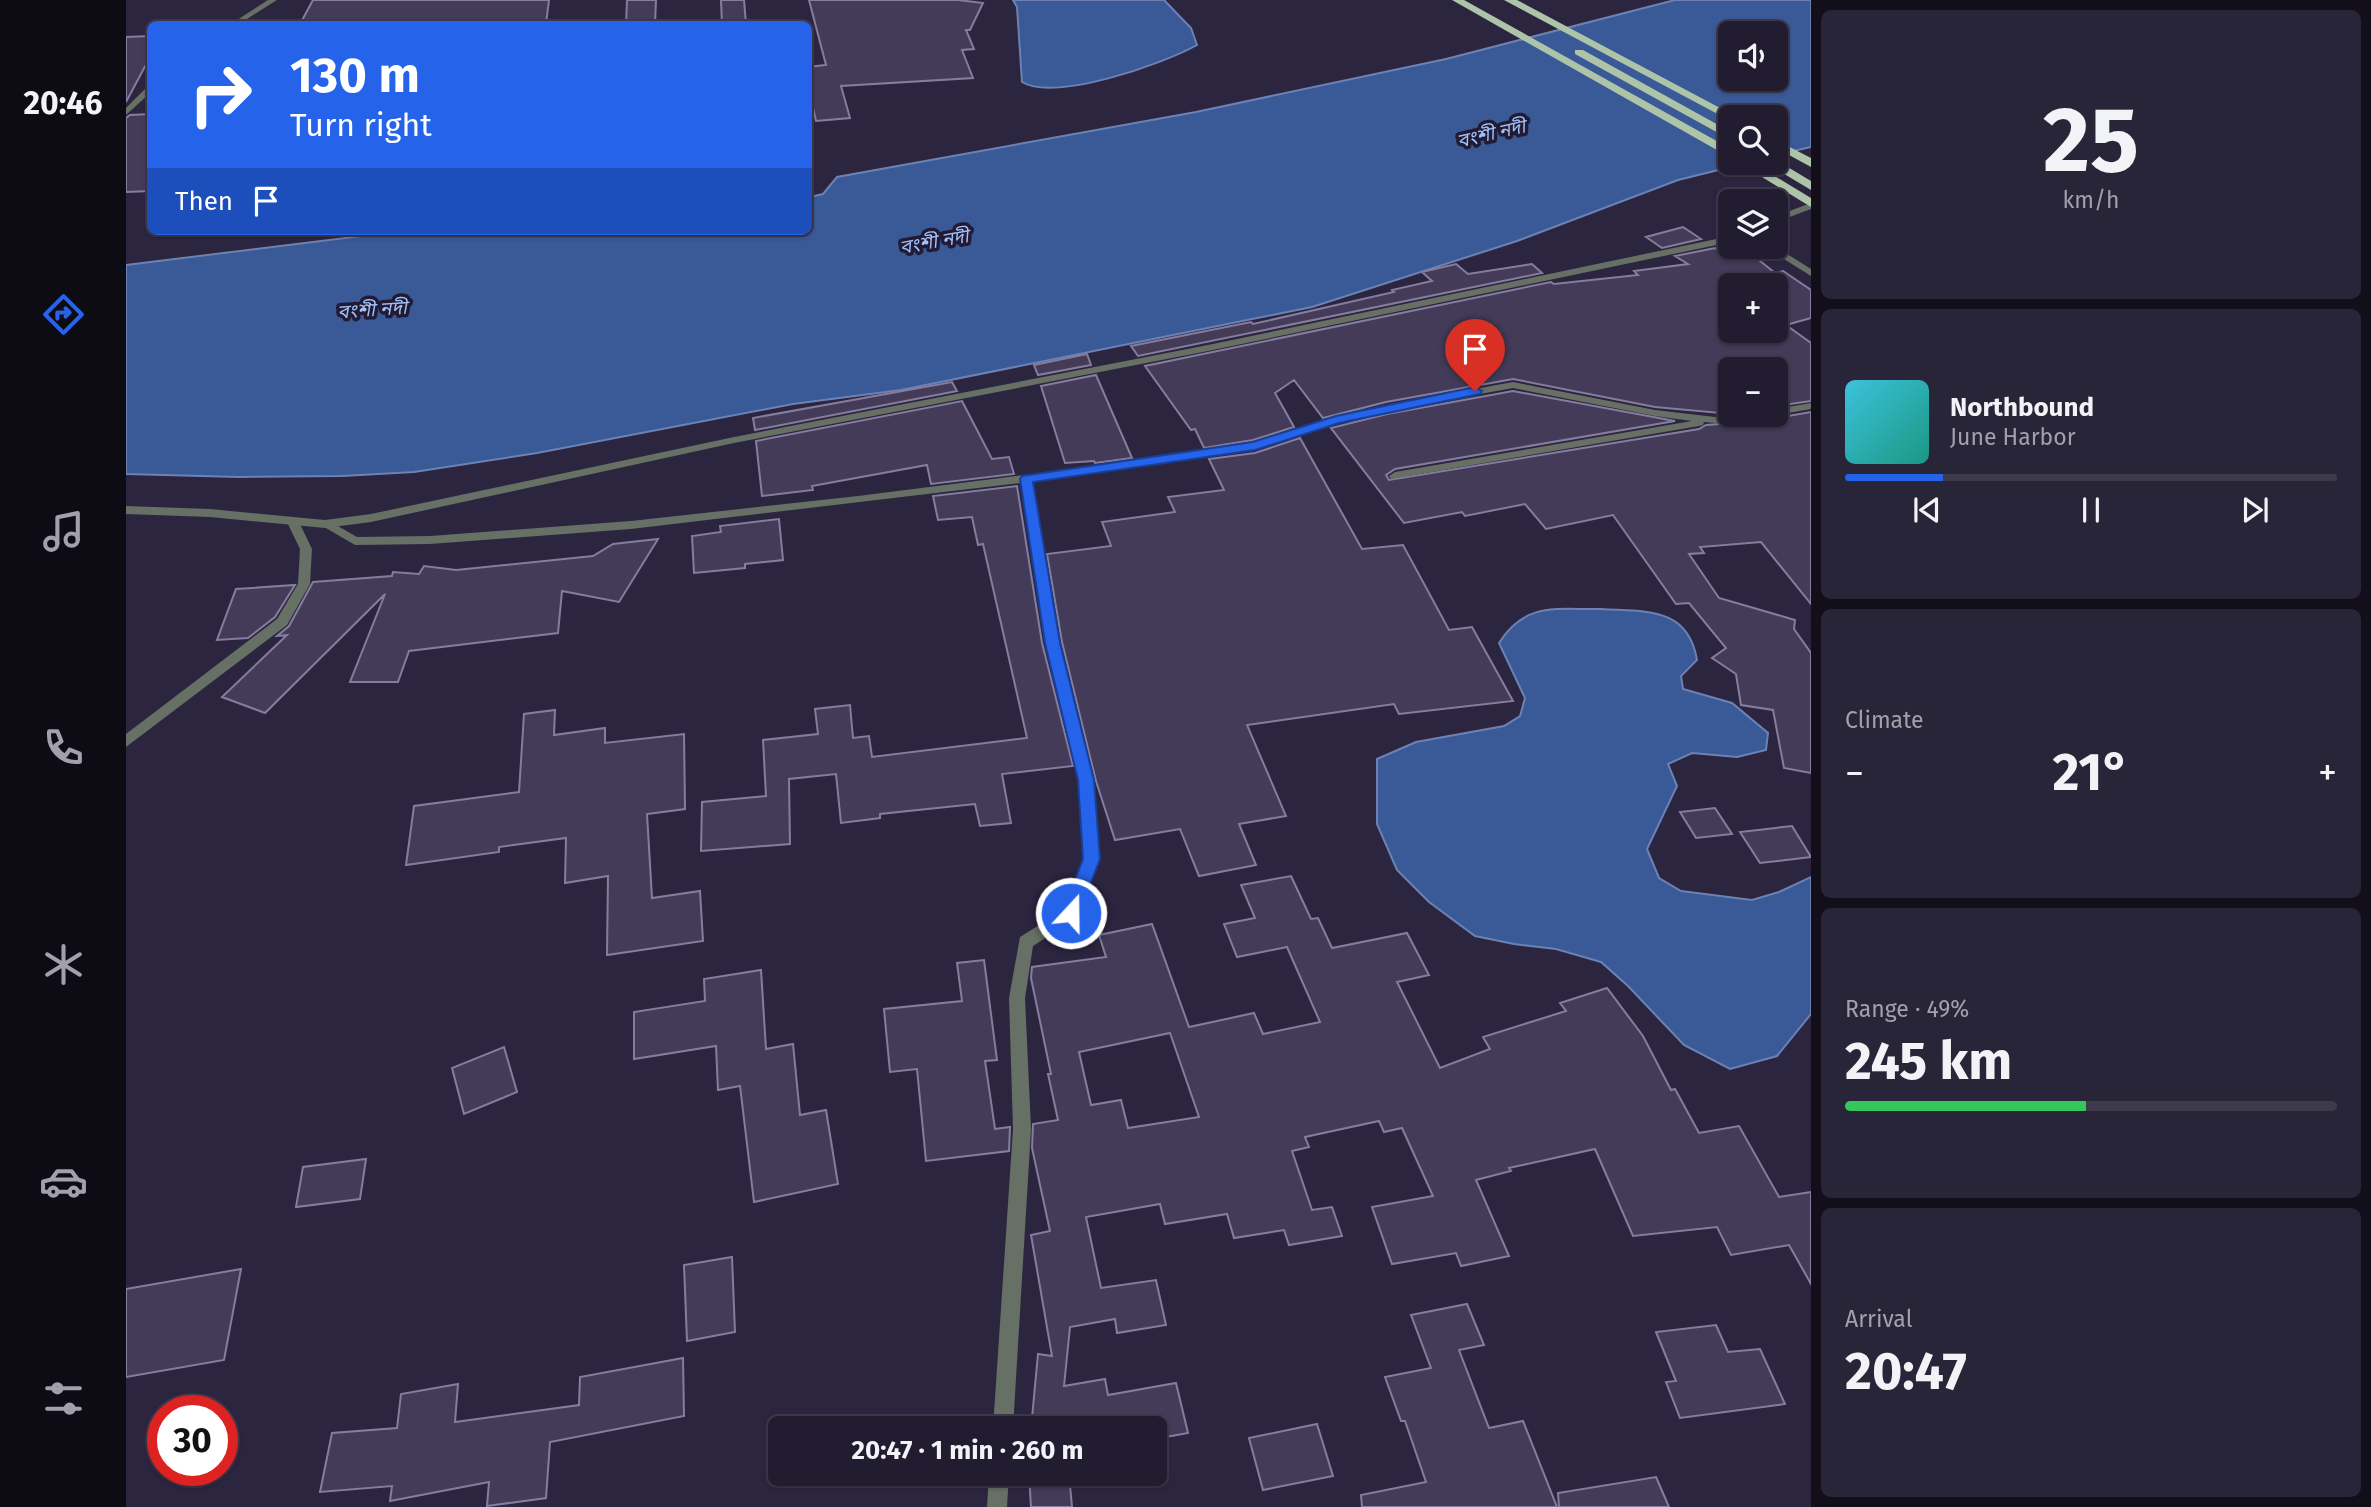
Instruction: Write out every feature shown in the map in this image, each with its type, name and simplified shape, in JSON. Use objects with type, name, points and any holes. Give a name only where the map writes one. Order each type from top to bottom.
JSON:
[{"type":"highway","points":[[1457,0],[1718,147]]},
{"type":"highway","points":[[1480,0],[1526,24]]},
{"type":"highway","points":[[1509,0],[1718,110]]},
{"type":"highway","points":[[1572,48],[1718,130]]},
{"type":"highway","points":[[1788,150],[1811,163]]},
{"type":"highway","points":[[1788,172],[1811,186]]},
{"type":"highway","points":[[1764,175],[1811,204]]},
{"type":"street","points":[[240,21],[273,0]]},
{"type":"street","points":[[126,113],[147,92]]},
{"type":"street","points":[[1788,214],[1811,204]]},
{"type":"street","points":[[126,510],[210,513],[325,524],[371,518],[734,440],[1216,346],[1718,242]]},
{"type":"street","points":[[1788,258],[1811,273]]},
{"type":"street","points":[[325,524],[355,541],[430,540],[631,525],[1026,479],[1255,446],[1336,420],[1385,408],[1513,384],[1655,413],[1714,420]]},
{"type":"street","points":[[1788,410],[1811,405]]},
{"type":"street","points":[[1395,476],[1718,420]]},
{"type":"street","points":[[1004,1416],[1022,1129],[1017,998],[1022,964],[1026,942],[1071,913],[1092,859],[1086,780],[1052,643],[1026,479]]},
{"type":"street","points":[[126,742],[282,622],[304,584],[306,549],[293,522]]},
{"type":"street","points":[[997,1507],[998,1486]]},
{"type":"water","points":[[1013,0],[1164,0],[1191,28],[1197,45],[1160,62],[1109,78],[1083,84],[1038,87],[1022,82],[1017,7]]},
{"type":"water","name":"বংশী নদী","points":[[1675,0],[1811,0],[1811,147],[1788,152],[1788,105],[1718,105],[1718,170],[1678,180],[1517,241],[1312,307],[901,390],[793,404],[537,453],[414,472],[239,477],[126,474],[126,265],[370,235],[812,235],[812,196],[823,194],[837,177],[1196,112],[1446,59]]},
{"type":"water","points":[[1601,609],[1648,612],[1674,621],[1692,642],[1697,660],[1681,676],[1683,689],[1732,703],[1768,733],[1766,750],[1737,757],[1692,753],[1668,764],[1677,786],[1647,849],[1659,878],[1681,891],[1752,900],[1779,892],[1811,877],[1811,1014],[1777,1056],[1730,1069],[1684,1045],[1628,986],[1601,962],[1556,949],[1475,936],[1429,902],[1397,870],[1377,824],[1377,759],[1416,742],[1504,726],[1520,716],[1525,698],[1499,643],[1509,630],[1531,614],[1544,611]]},
{"type":"building","points":[[313,0],[549,0],[546,21],[302,21]]},
{"type":"building","points":[[627,0],[656,0],[655,21],[626,21]]},
{"type":"building","points":[[721,0],[744,0],[746,21],[722,21]]},
{"type":"building","points":[[809,0],[958,0],[983,3],[970,30],[966,30],[974,49],[962,50],[973,78],[841,86],[850,118],[816,121],[812,104],[812,67],[826,65]]},
{"type":"building","points":[[147,36],[147,63],[126,102],[126,37]]},
{"type":"building","points":[[147,114],[147,191],[126,192],[126,118],[130,115]]},
{"type":"building","points":[[1683,227],[1701,239],[1662,248],[1646,237]]},
{"type":"building","points":[[1715,248],[1718,250],[1718,259],[1758,259],[1775,273],[1718,273],[1718,343],[1788,343],[1788,326],[1811,343],[1811,401],[1788,404],[1788,357],[1718,357],[1718,413],[1655,407],[1513,379],[1386,402],[1323,418],[1294,380],[1275,393],[1294,427],[1253,440],[1204,448],[1195,429],[1191,430],[1145,366],[1551,282],[1554,284],[1638,275],[1634,271],[1688,264],[1675,256]]},
{"type":"building","points":[[1456,264],[1468,274],[1532,264],[1542,273],[1138,356],[1131,346],[1251,322],[1253,324],[1394,292],[1392,290],[1432,281],[1422,272]]},
{"type":"building","points":[[1788,274],[1811,290],[1811,318],[1788,324]]},
{"type":"building","points":[[1087,354],[1091,365],[1038,375],[1034,365]]},
{"type":"building","points":[[1096,375],[1132,458],[1095,463],[1065,463],[1041,386]]},
{"type":"building","points":[[952,382],[957,391],[755,430],[753,418]]},
{"type":"building","points":[[1513,391],[1675,421],[1395,469],[1386,475],[1389,480],[1699,429],[1706,425],[1788,427],[1788,416],[1811,412],[1811,604],[1761,542],[1700,547],[1704,553],[1689,554],[1719,598],[1795,620],[1794,629],[1811,653],[1811,773],[1784,768],[1773,710],[1741,705],[1736,674],[1712,658],[1726,648],[1689,603],[1676,604],[1613,515],[1546,529],[1525,504],[1465,516],[1462,512],[1404,523],[1331,428],[1387,414]]},
{"type":"building","points":[[962,401],[992,459],[1009,457],[1014,474],[931,484],[927,465],[812,486],[813,490],[762,496],[756,441]]},
{"type":"building","points":[[1300,438],[1362,549],[1403,545],[1449,630],[1472,627],[1513,701],[1399,714],[1394,704],[1247,725],[1286,816],[1239,824],[1256,865],[1199,876],[1180,829],[1115,840],[1096,781],[1062,642],[1047,554],[1111,546],[1102,522],[1175,512],[1168,497],[1224,490],[1209,459],[1255,453]]},
{"type":"building","points":[[1017,486],[1042,643],[1073,766],[1002,774],[1011,823],[980,826],[975,804],[880,814],[880,818],[841,823],[836,774],[789,779],[790,844],[701,851],[702,802],[766,796],[763,740],[818,734],[815,709],[850,705],[853,738],[869,736],[872,757],[1027,738],[983,544],[978,545],[972,517],[938,520],[933,496]]},
{"type":"building","points":[[779,519],[783,560],[745,564],[745,568],[694,573],[692,536],[721,532],[720,526]]},
{"type":"building","points":[[658,539],[619,602],[562,591],[558,633],[409,651],[398,682],[350,682],[385,594],[265,713],[222,697],[287,635],[277,636],[289,626],[313,582],[392,576],[393,572],[419,574],[424,566],[456,570],[593,556],[613,544]]},
{"type":"building","points":[[295,585],[275,617],[248,638],[217,640],[236,589]]},
{"type":"building","points":[[555,710],[554,735],[605,728],[605,743],[684,734],[685,809],[647,814],[652,898],[700,891],[703,941],[607,955],[608,876],[565,883],[566,838],[499,847],[499,852],[406,865],[414,806],[519,792],[524,714]]},
{"type":"building","points":[[1715,808],[1732,834],[1696,838],[1680,812]]},
{"type":"building","points":[[1792,826],[1811,857],[1760,863],[1740,832]]},
{"type":"building","points":[[1291,876],[1311,919],[1318,918],[1332,948],[1407,933],[1429,975],[1397,982],[1440,1068],[1490,1049],[1483,1037],[1566,1011],[1560,1003],[1607,988],[1643,1036],[1671,1090],[1675,1089],[1699,1133],[1739,1126],[1779,1197],[1811,1192],[1811,1284],[1789,1245],[1731,1255],[1717,1227],[1633,1236],[1595,1149],[1509,1168],[1511,1171],[1476,1180],[1509,1256],[1461,1266],[1456,1253],[1392,1264],[1372,1207],[1433,1196],[1402,1128],[1384,1132],[1379,1121],[1305,1137],[1309,1147],[1292,1151],[1312,1210],[1332,1207],[1342,1236],[1289,1245],[1284,1230],[1234,1238],[1227,1214],[1165,1224],[1160,1204],[1086,1217],[1101,1288],[1156,1280],[1166,1325],[1117,1333],[1115,1319],[1070,1327],[1064,1386],[1105,1379],[1108,1395],[1176,1383],[1188,1433],[1167,1437],[1167,1416],[1032,1416],[1038,1354],[1052,1356],[1031,1235],[1050,1231],[1032,1148],[1033,1124],[1058,1120],[1031,978],[1032,967],[1106,957],[1099,935],[1152,924],[1189,1027],[1254,1013],[1263,1034],[1320,1022],[1287,947],[1237,957],[1224,924],[1255,918],[1241,885]],"holes":[[[1170,1033],[1199,1117],[1128,1128],[1121,1100],[1091,1105],[1079,1052]]]},
{"type":"building","points":[[984,960],[997,1060],[985,1061],[995,1129],[1010,1127],[1009,1151],[926,1161],[917,1069],[890,1072],[884,1009],[962,1001],[957,963]]},
{"type":"building","points":[[761,970],[766,1049],[793,1044],[800,1115],[826,1110],[838,1184],[754,1202],[740,1086],[718,1090],[716,1046],[634,1059],[634,1012],[705,1001],[704,979]]},
{"type":"building","points":[[504,1047],[517,1092],[464,1114],[452,1068]]},
{"type":"building","points":[[366,1159],[360,1199],[296,1207],[303,1167]]},
{"type":"building","points":[[732,1257],[735,1332],[687,1341],[684,1265]]},
{"type":"building","points":[[241,1269],[224,1360],[126,1377],[126,1289]]},
{"type":"building","points":[[1467,1304],[1484,1345],[1459,1350],[1489,1428],[1523,1421],[1557,1507],[1362,1507],[1361,1495],[1426,1482],[1405,1421],[1401,1421],[1385,1377],[1431,1368],[1411,1315]]},
{"type":"building","points":[[1716,1325],[1728,1352],[1760,1349],[1785,1404],[1680,1418],[1666,1382],[1676,1381],[1656,1332]]},
{"type":"building","points":[[683,1358],[684,1416],[550,1442],[546,1498],[487,1506],[489,1482],[390,1501],[392,1486],[320,1492],[332,1433],[397,1428],[401,1394],[458,1384],[455,1422],[579,1405],[580,1377]]},
{"type":"building","points":[[1317,1424],[1333,1476],[1263,1490],[1249,1438]]},
{"type":"building","points":[[1656,1477],[1669,1507],[1559,1507],[1558,1493]]},
{"type":"building","points":[[1030,1486],[1070,1486],[1072,1507],[1031,1507]]},
{"type":"route","points":[[1071,913],[1092,859],[1086,780],[1052,643],[1026,479],[1255,446],[1336,420],[1475,391]]}]
